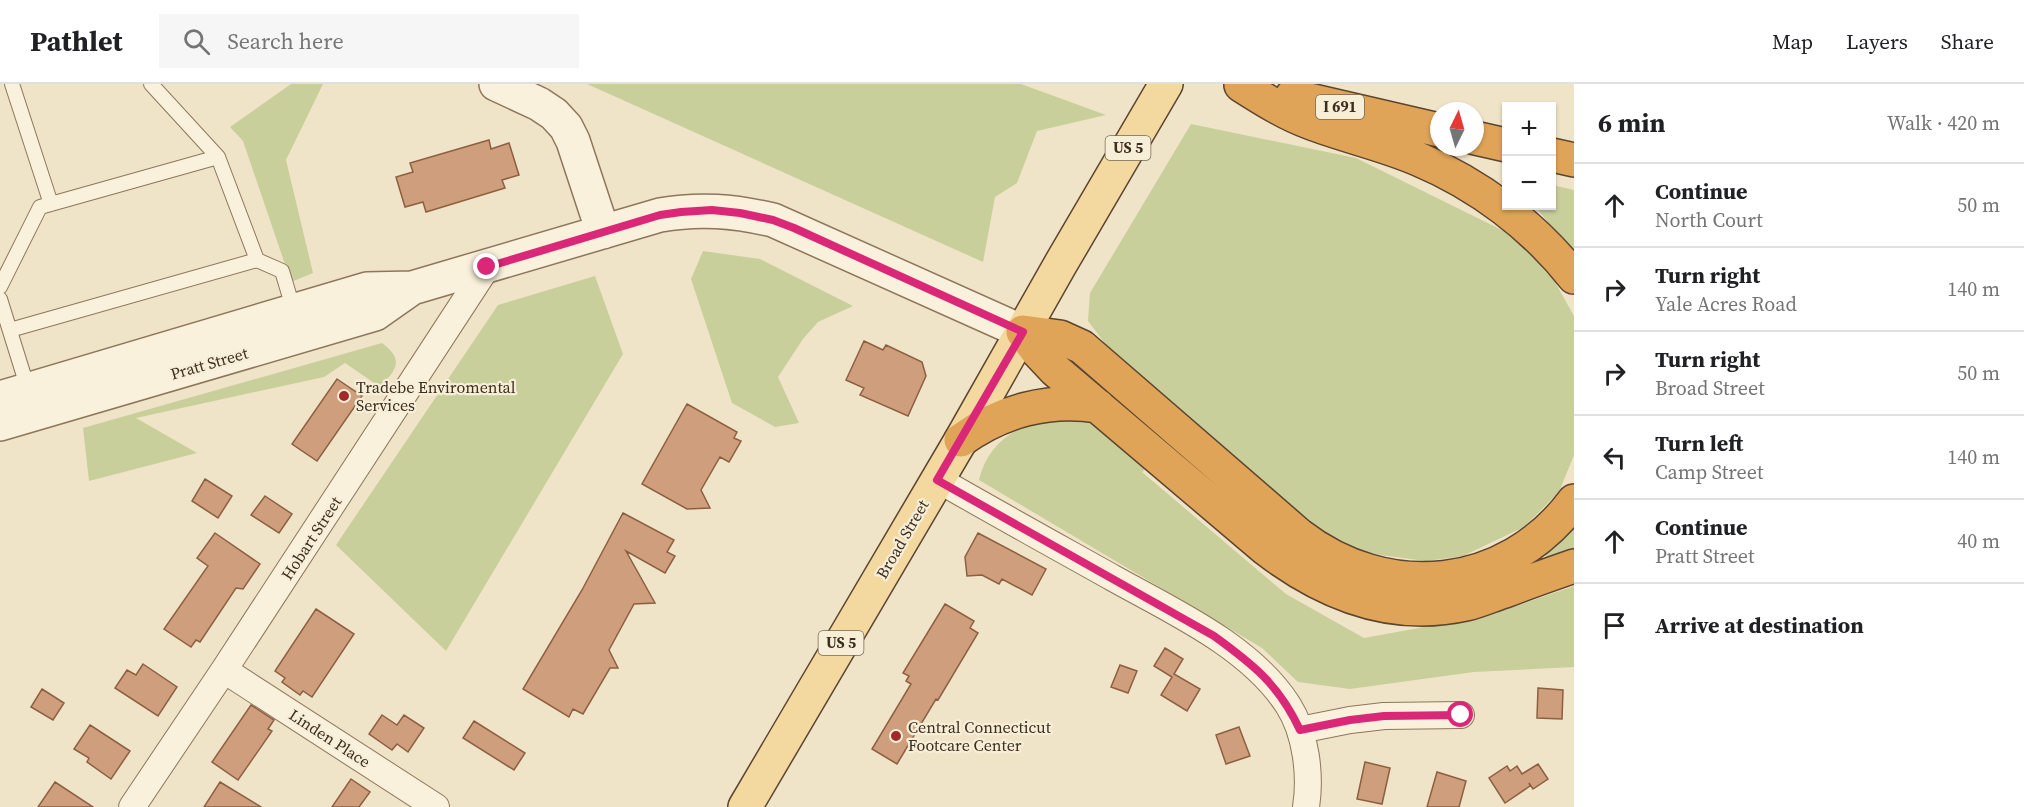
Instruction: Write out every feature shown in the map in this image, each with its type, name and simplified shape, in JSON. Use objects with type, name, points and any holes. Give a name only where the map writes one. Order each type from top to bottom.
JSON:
[{"type":"highway","points":[[1240,84],[1273,105],[1298,117],[1404,153],[1458,178],[1526,227],[1553,252],[1574,277]]},
{"type":"highway","name":"I 691","points":[[1240,84],[1430,128]]},
{"type":"highway","points":[[1484,140],[1502,144]]},
{"type":"highway","points":[[1556,156],[1574,160]]},
{"type":"highway","points":[[1023,332],[1050,365],[1266,549],[1306,577],[1329,589],[1352,598],[1393,607],[1445,608],[1476,601],[1574,566]]},
{"type":"highway","points":[[1023,332],[1060,337],[1082,347],[1299,535],[1330,555],[1364,571],[1390,577],[1429,579],[1457,575],[1485,567],[1509,557],[1534,541],[1555,523],[1574,501]]},
{"type":"highway","points":[[961,440],[995,421],[1034,407],[1064,403],[1098,406]]},
{"type":"main road","name":"Broad Street","points":[[745,807],[961,440],[1166,84]]},
{"type":"street","points":[[496,84],[539,104],[554,114],[566,127],[573,141],[603,232]]},
{"type":"street","name":"Pratt Street","points":[[0,424],[298,323],[367,289],[412,288],[660,215],[681,212],[712,210],[755,216],[794,228],[1023,332]]},
{"type":"street","name":"Hobart Street","points":[[132,807],[487,267]]},
{"type":"street","name":"Pratt Street","points":[[14,393],[298,323]]},
{"type":"street","points":[[937,480],[1214,636],[1246,659],[1271,682],[1289,706],[1300,730],[1307,765],[1306,807]]},
{"type":"street","name":"Linden Place","points":[[224,670],[436,807]]},
{"type":"street","points":[[1300,730],[1384,716],[1461,715]]},
{"type":"lane","points":[[12,84],[51,204]]},
{"type":"lane","points":[[151,84],[218,157],[257,260]]},
{"type":"lane","points":[[0,286],[40,207],[218,157]]},
{"type":"lane","points":[[10,330],[257,260],[282,271],[298,323]]},
{"type":"lane","points":[[0,299],[10,330],[14,393]]},
{"type":"green space","points":[[291,84],[323,84],[286,160],[313,273],[291,282],[243,141],[230,127]]},
{"type":"green space","points":[[587,84],[1021,84],[1106,115],[1037,131],[1017,183],[995,197],[983,262]]},
{"type":"green space","points":[[1191,124],[1356,158],[1512,235],[1555,282],[1574,316],[1574,455],[1559,492],[1524,527],[1463,556],[1426,561],[1365,553],[1326,535],[1271,497],[1113,354],[1088,321],[1090,293]]},
{"type":"green space","points":[[1556,186],[1574,190],[1574,255],[1538,210],[1556,210]]},
{"type":"green space","points":[[703,251],[760,259],[853,306],[818,322],[803,339],[778,377],[799,423],[775,427],[732,403],[691,279]]},
{"type":"green space","points":[[595,276],[623,354],[446,651],[336,545],[498,305]]},
{"type":"green space","points":[[382,343],[394,355],[396,365],[380,387],[345,363],[324,377],[136,418],[197,453],[89,481],[83,428]]},
{"type":"green space","points":[[1056,416],[1085,420],[1105,429],[1149,466],[1142,472],[1286,594],[1364,638],[1490,615],[1574,586],[1574,667],[1474,672],[1350,689],[1298,682],[1262,648],[979,480],[990,454],[1002,440],[1030,425],[1056,422]]},
{"type":"green space","points":[[1574,521],[1574,552],[1550,561],[1538,548]]},
{"type":"building","points":[[489,140],[491,149],[509,143],[519,175],[502,180],[505,188],[426,212],[423,202],[405,207],[396,177],[413,172],[410,163]]},
{"type":"building","points":[[864,341],[883,350],[886,345],[922,362],[926,376],[908,416],[860,395],[864,388],[846,380]]},
{"type":"building","points":[[337,379],[362,396],[317,461],[292,444]]},
{"type":"building","points":[[687,404],[737,432],[734,438],[741,441],[729,462],[720,457],[701,490],[710,508],[687,509],[642,484]]},
{"type":"building","points":[[205,479],[232,496],[218,518],[192,501]]},
{"type":"building","points":[[265,496],[292,514],[279,533],[251,515]]},
{"type":"building","points":[[623,513],[674,540],[667,552],[675,556],[665,573],[626,551],[655,603],[634,604],[609,650],[618,668],[610,668],[583,714],[573,709],[569,717],[523,689],[582,590]]},
{"type":"building","points":[[215,533],[260,564],[243,589],[236,588],[200,642],[196,640],[191,647],[164,629],[208,566],[197,558]]},
{"type":"building","points":[[978,533],[1046,569],[1032,595],[1002,579],[999,584],[982,575],[967,576],[965,557]]},
{"type":"building","points":[[945,604],[974,621],[970,628],[978,633],[897,764],[872,749],[911,684],[906,681],[909,676],[903,673]]},
{"type":"building","points":[[316,609],[354,634],[312,697],[303,691],[300,695],[282,682],[285,678],[275,671]]},
{"type":"building","points":[[1165,648],[1183,659],[1174,674],[1200,689],[1187,711],[1161,695],[1172,677],[1154,666]]},
{"type":"building","points":[[143,664],[177,687],[158,716],[115,688],[127,670],[136,675]]},
{"type":"building","points":[[1120,665],[1137,671],[1128,693],[1111,687]]},
{"type":"building","points":[[1538,688],[1563,690],[1562,719],[1537,718]]},
{"type":"building","points":[[42,689],[64,703],[53,720],[31,707]]},
{"type":"building","points":[[251,705],[274,720],[268,729],[272,731],[238,780],[212,762]]},
{"type":"building","points":[[382,715],[397,725],[404,715],[424,728],[408,752],[397,744],[392,750],[369,734]]},
{"type":"building","points":[[474,721],[525,753],[514,770],[463,738]]},
{"type":"building","points":[[90,725],[130,751],[111,779],[87,762],[89,758],[74,749]]},
{"type":"building","points":[[1239,727],[1250,756],[1226,764],[1216,735]]},
{"type":"building","points":[[1365,762],[1390,768],[1382,804],[1357,799]]},
{"type":"building","points":[[1538,764],[1548,779],[1533,789],[1529,783],[1530,786],[1505,803],[1489,778],[1507,766],[1510,771],[1517,766],[1522,774]]},
{"type":"building","points":[[1437,772],[1466,781],[1459,807],[1427,807]]},
{"type":"building","points":[[351,779],[370,792],[359,807],[332,807]]},
{"type":"building","points":[[55,782],[93,807],[38,807]]},
{"type":"building","points":[[220,782],[261,807],[204,807]]},
{"type":"place","name":"Tradebe Enviromental Services","points":[[344,396]]},
{"type":"place","name":"Central Connecticut Footcare Center","points":[[896,736]]},
{"type":"route","points":[[487,267],[660,215],[698,210],[740,213],[773,220],[794,228],[1023,332],[937,480],[1214,636],[1246,659],[1271,682],[1289,706],[1300,730],[1384,716],[1461,715]]}]
